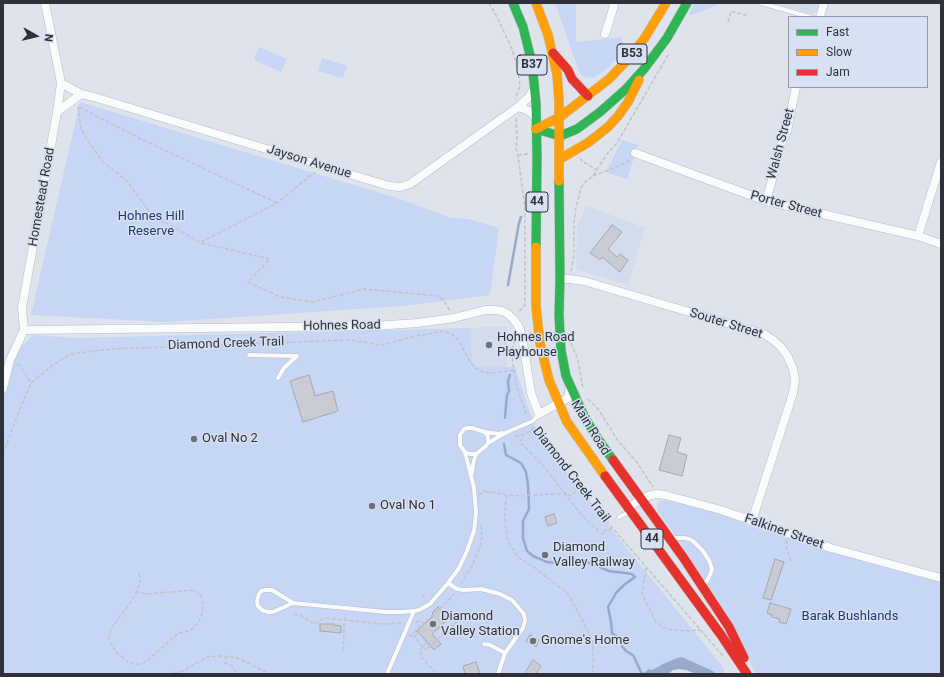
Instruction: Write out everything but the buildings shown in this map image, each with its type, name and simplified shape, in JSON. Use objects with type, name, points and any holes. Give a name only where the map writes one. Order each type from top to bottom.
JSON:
[{"type":"main road","name":"B37","points":[[514,3],[523,27],[532,63],[536,103],[536,129]]},
{"type":"main road","name":"B37","points":[[536,3],[548,35],[552,52],[558,86],[560,117]]},
{"type":"main road","name":"B53","points":[[536,129],[560,117],[609,79],[631,56],[644,39],[666,3]]},
{"type":"main road","name":"B53","points":[[560,136],[577,129],[600,112],[626,89],[644,69],[667,38],[687,3]]},
{"type":"main road","points":[[552,52],[568,70],[572,79],[588,96]]},
{"type":"main road","points":[[560,159],[598,136],[618,116],[628,102],[644,69]]},
{"type":"main road","name":"Main Road","points":[[560,117],[559,315],[563,364],[570,386],[585,418],[598,439],[670,538],[729,627],[742,652],[750,674]]},
{"type":"main road","points":[[536,129],[560,136]]},
{"type":"main road","name":"Main Road","points":[[536,129],[536,306],[540,343],[549,380],[559,404],[579,440],[721,635],[747,674]]},
{"type":"main road","points":[[685,585],[703,586]]},
{"type":"street","name":"Homestead Road","points":[[24,330],[22,308],[61,83],[44,3]]},
{"type":"street","points":[[605,34],[614,3]]},
{"type":"street","points":[[820,16],[824,3]]},
{"type":"street","name":"Jayson Avenue","points":[[61,83],[81,94],[389,186],[400,187],[410,184],[516,108],[529,97],[534,88]]},
{"type":"street","name":"Walsh Street","points":[[766,201],[772,180],[775,159],[787,131],[796,88]]},
{"type":"street","points":[[57,112],[81,94]]},
{"type":"street","points":[[516,108],[527,110],[536,118]]},
{"type":"street","name":"Porter Street","points":[[635,154],[766,201],[918,236],[941,244]]},
{"type":"street","points":[[918,236],[941,162]]},
{"type":"street","name":"Souter Street","points":[[560,279],[584,281],[764,334],[781,347],[794,369],[795,381],[793,393],[752,521]]},
{"type":"street","name":"Hohnes Road","points":[[24,330],[374,326],[417,323],[454,318],[485,310],[502,311],[514,320]]},
{"type":"street","points":[[514,320],[522,336],[531,393],[540,414],[568,398],[570,386]]},
{"type":"street","points":[[3,388],[10,360],[24,330]]},
{"type":"street","name":"Falkiner Street","points":[[630,509],[641,499],[647,496],[657,494],[665,495],[696,502],[831,548],[941,578]]},
{"type":"lane","points":[[761,3],[806,16]]},
{"type":"lane","points":[[249,355],[297,356],[284,368],[278,378]]},
{"type":"lane","points":[[471,475],[476,454],[488,443],[507,432],[533,421],[540,414]]},
{"type":"lane","points":[[293,603],[273,612],[269,612],[264,611],[258,606],[257,600],[261,591],[272,590],[293,603],[392,612],[419,610],[430,604],[448,583],[463,560],[474,530],[476,508],[474,488],[465,452],[460,445],[460,435],[464,429],[472,428],[498,434],[507,432]]},
{"type":"lane","points":[[485,432],[488,437],[488,443]]},
{"type":"lane","points":[[465,452],[476,454]]},
{"type":"lane","points":[[619,517],[630,509]]},
{"type":"lane","points":[[670,538],[684,538],[693,541],[709,560],[712,573],[703,586]]},
{"type":"lane","points":[[448,583],[457,589],[481,589],[495,592],[509,598],[522,611],[525,617],[523,628],[505,653],[498,674]]},
{"type":"lane","points":[[388,674],[414,611]]},
{"type":"lane","points":[[484,644],[490,645],[505,653]]},
{"type":"path","points":[[489,3],[512,49],[518,70],[520,86],[514,103],[516,108],[516,149],[525,209],[525,304],[524,307],[516,313],[514,320]]},
{"type":"path","points":[[728,22],[731,11],[745,15],[748,14]]},
{"type":"path","points":[[593,176],[607,154],[617,143],[670,51]]},
{"type":"path","points":[[72,100],[79,107],[277,204]]},
{"type":"path","points":[[79,107],[81,130],[101,160],[127,180],[151,214],[201,243],[270,259],[248,282],[280,297],[312,302],[365,289],[438,296],[444,301],[454,318]]},
{"type":"path","points":[[578,153],[582,161],[597,170]]},
{"type":"path","points":[[518,155],[531,154]]},
{"type":"path","points":[[570,274],[574,255],[574,224],[578,196],[581,188],[584,183],[593,176],[621,165],[631,159],[635,154]]},
{"type":"path","points":[[201,243],[277,204],[314,173],[318,165]]},
{"type":"path","name":"Diamond Creek Trail","points":[[3,455],[31,383],[53,365],[71,354],[111,349],[350,340],[382,345],[416,336],[444,331],[452,334],[458,341],[474,367],[483,372],[494,373],[514,370],[517,388],[530,422],[554,458],[577,487],[726,660]]},
{"type":"path","points":[[569,339],[578,360],[583,393]]},
{"type":"path","points":[[514,340],[512,357],[514,370]]},
{"type":"path","points":[[10,360],[21,366],[31,383]]},
{"type":"path","points":[[586,398],[599,410],[618,441],[636,461],[657,494]]},
{"type":"path","points":[[513,436],[523,434],[534,429]]},
{"type":"path","points":[[523,434],[520,444],[522,444],[546,469],[582,516],[602,534],[605,532],[604,531],[612,528]]},
{"type":"path","points":[[478,494],[484,493],[485,491],[485,493],[492,492],[521,496],[568,493],[570,496],[577,487]]},
{"type":"path","points":[[478,489],[479,498]]},
{"type":"path","points":[[507,495],[505,506],[505,523],[508,542],[518,557],[549,578],[566,592],[574,602],[592,641],[593,674]]},
{"type":"path","points":[[402,638],[411,636],[450,599],[457,589],[472,566],[480,550],[482,532],[480,520]]},
{"type":"path","points":[[789,534],[786,547],[791,561]]},
{"type":"path","points":[[646,567],[642,594],[656,622],[666,629],[688,631],[700,630]]},
{"type":"path","points":[[136,592],[147,594],[192,590],[196,591],[201,596],[203,604],[202,614],[194,628],[176,635],[147,661],[140,664],[128,662],[116,652],[110,638],[112,627],[128,606],[140,584],[139,573]]},
{"type":"path","points":[[422,595],[427,600]]},
{"type":"path","points":[[342,651],[345,612]]},
{"type":"path","points":[[294,614],[300,615],[314,624],[324,618],[391,624],[420,621],[424,623]]},
{"type":"path","points":[[416,631],[418,633],[414,637],[426,650],[458,621],[463,620]]},
{"type":"path","points":[[428,642],[421,649],[420,656],[437,674]]},
{"type":"path","points":[[226,656],[225,663],[232,666],[237,674]]},
{"type":"path","points":[[168,674],[185,670],[207,658],[226,656],[238,658],[270,674]]},
{"type":"shaded area","points":[[775,3],[820,3],[817,12],[811,14]]},
{"type":"shaded area","points":[[586,206],[645,228],[628,285],[576,269],[577,226]]},
{"type":"shaded area","name":"Hohnes Road Playhouse","points":[[507,326],[507,367],[477,366],[472,361],[470,328]]},
{"type":"shaded area","points":[[682,657],[717,674],[696,674],[679,669],[673,670],[668,674],[642,674],[649,669],[652,670]]},
{"type":"green space","points":[[555,3],[576,3],[576,42],[622,37],[623,53],[603,72],[593,78],[581,75]]},
{"type":"green space","points":[[695,3],[722,3],[692,15],[689,13]]},
{"type":"green space","points":[[259,47],[287,59],[281,72],[254,60]]},
{"type":"green space","points":[[322,58],[347,66],[343,78],[318,71]]},
{"type":"green space","name":"Hohnes Hill Reserve","points":[[80,102],[403,200],[451,218],[468,219],[499,228],[490,295],[402,306],[166,322],[31,315]]},
{"type":"green space","points":[[622,140],[638,145],[627,179],[606,172]]},
{"type":"green space","points":[[470,328],[472,361],[477,366],[515,367],[533,422],[553,457],[722,666],[726,674],[717,674],[687,659],[677,658],[652,670],[649,669],[642,674],[3,674],[3,396],[5,385],[18,350],[33,335],[75,338]]},
{"type":"green space","name":"Barak Bushlands","points":[[662,501],[693,506],[725,515],[756,528],[813,546],[886,568],[941,582],[941,674],[756,674],[723,608],[658,511],[657,506],[659,502]]},
{"type":"waterway","points":[[508,285],[521,217]]},
{"type":"waterway","points":[[505,418],[507,395],[509,391],[508,381],[510,375]]},
{"type":"waterway","points":[[504,444],[506,455],[521,463],[526,472],[529,509],[523,521],[523,538],[527,551],[533,556],[547,562],[557,563],[567,559],[579,560],[609,571],[632,574],[635,577],[616,593],[608,607],[612,633],[618,638],[626,651],[633,655],[642,674]]},
{"type":"traffic: fast","points":[[513,3],[523,27],[532,63],[536,103],[536,247]]},
{"type":"traffic: fast","points":[[536,129],[560,136],[577,129],[600,112],[626,89],[644,69],[667,38],[687,3]]},
{"type":"traffic: fast","points":[[559,181],[559,315],[561,350],[566,376],[585,418],[613,460]]},
{"type":"traffic: slow","points":[[536,3],[548,35],[557,74],[559,100],[559,181]]},
{"type":"traffic: slow","points":[[536,129],[560,117],[609,79],[631,56],[644,39],[666,3]]},
{"type":"traffic: slow","points":[[560,159],[589,142],[608,127],[628,102],[639,80]]},
{"type":"traffic: slow","points":[[536,247],[536,307],[540,343],[549,380],[567,422],[605,476]]},
{"type":"traffic: jam","points":[[553,53],[568,70],[572,79],[588,96]]},
{"type":"traffic: jam","points":[[613,460],[683,557],[729,627],[744,658]]},
{"type":"traffic: jam","points":[[605,476],[721,635],[747,674]]},
{"type":"place","name":"Hohnes Road Playhouse","points":[[489,345]]},
{"type":"place","name":"Oval No 2","points":[[194,439]]},
{"type":"place","name":"Oval No 1","points":[[372,506]]},
{"type":"place","name":"Diamond Valley Railway","points":[[545,555]]},
{"type":"place","name":"Diamond Valley Station","points":[[433,624]]},
{"type":"place","name":"Gnome's Home","points":[[533,641]]}]
